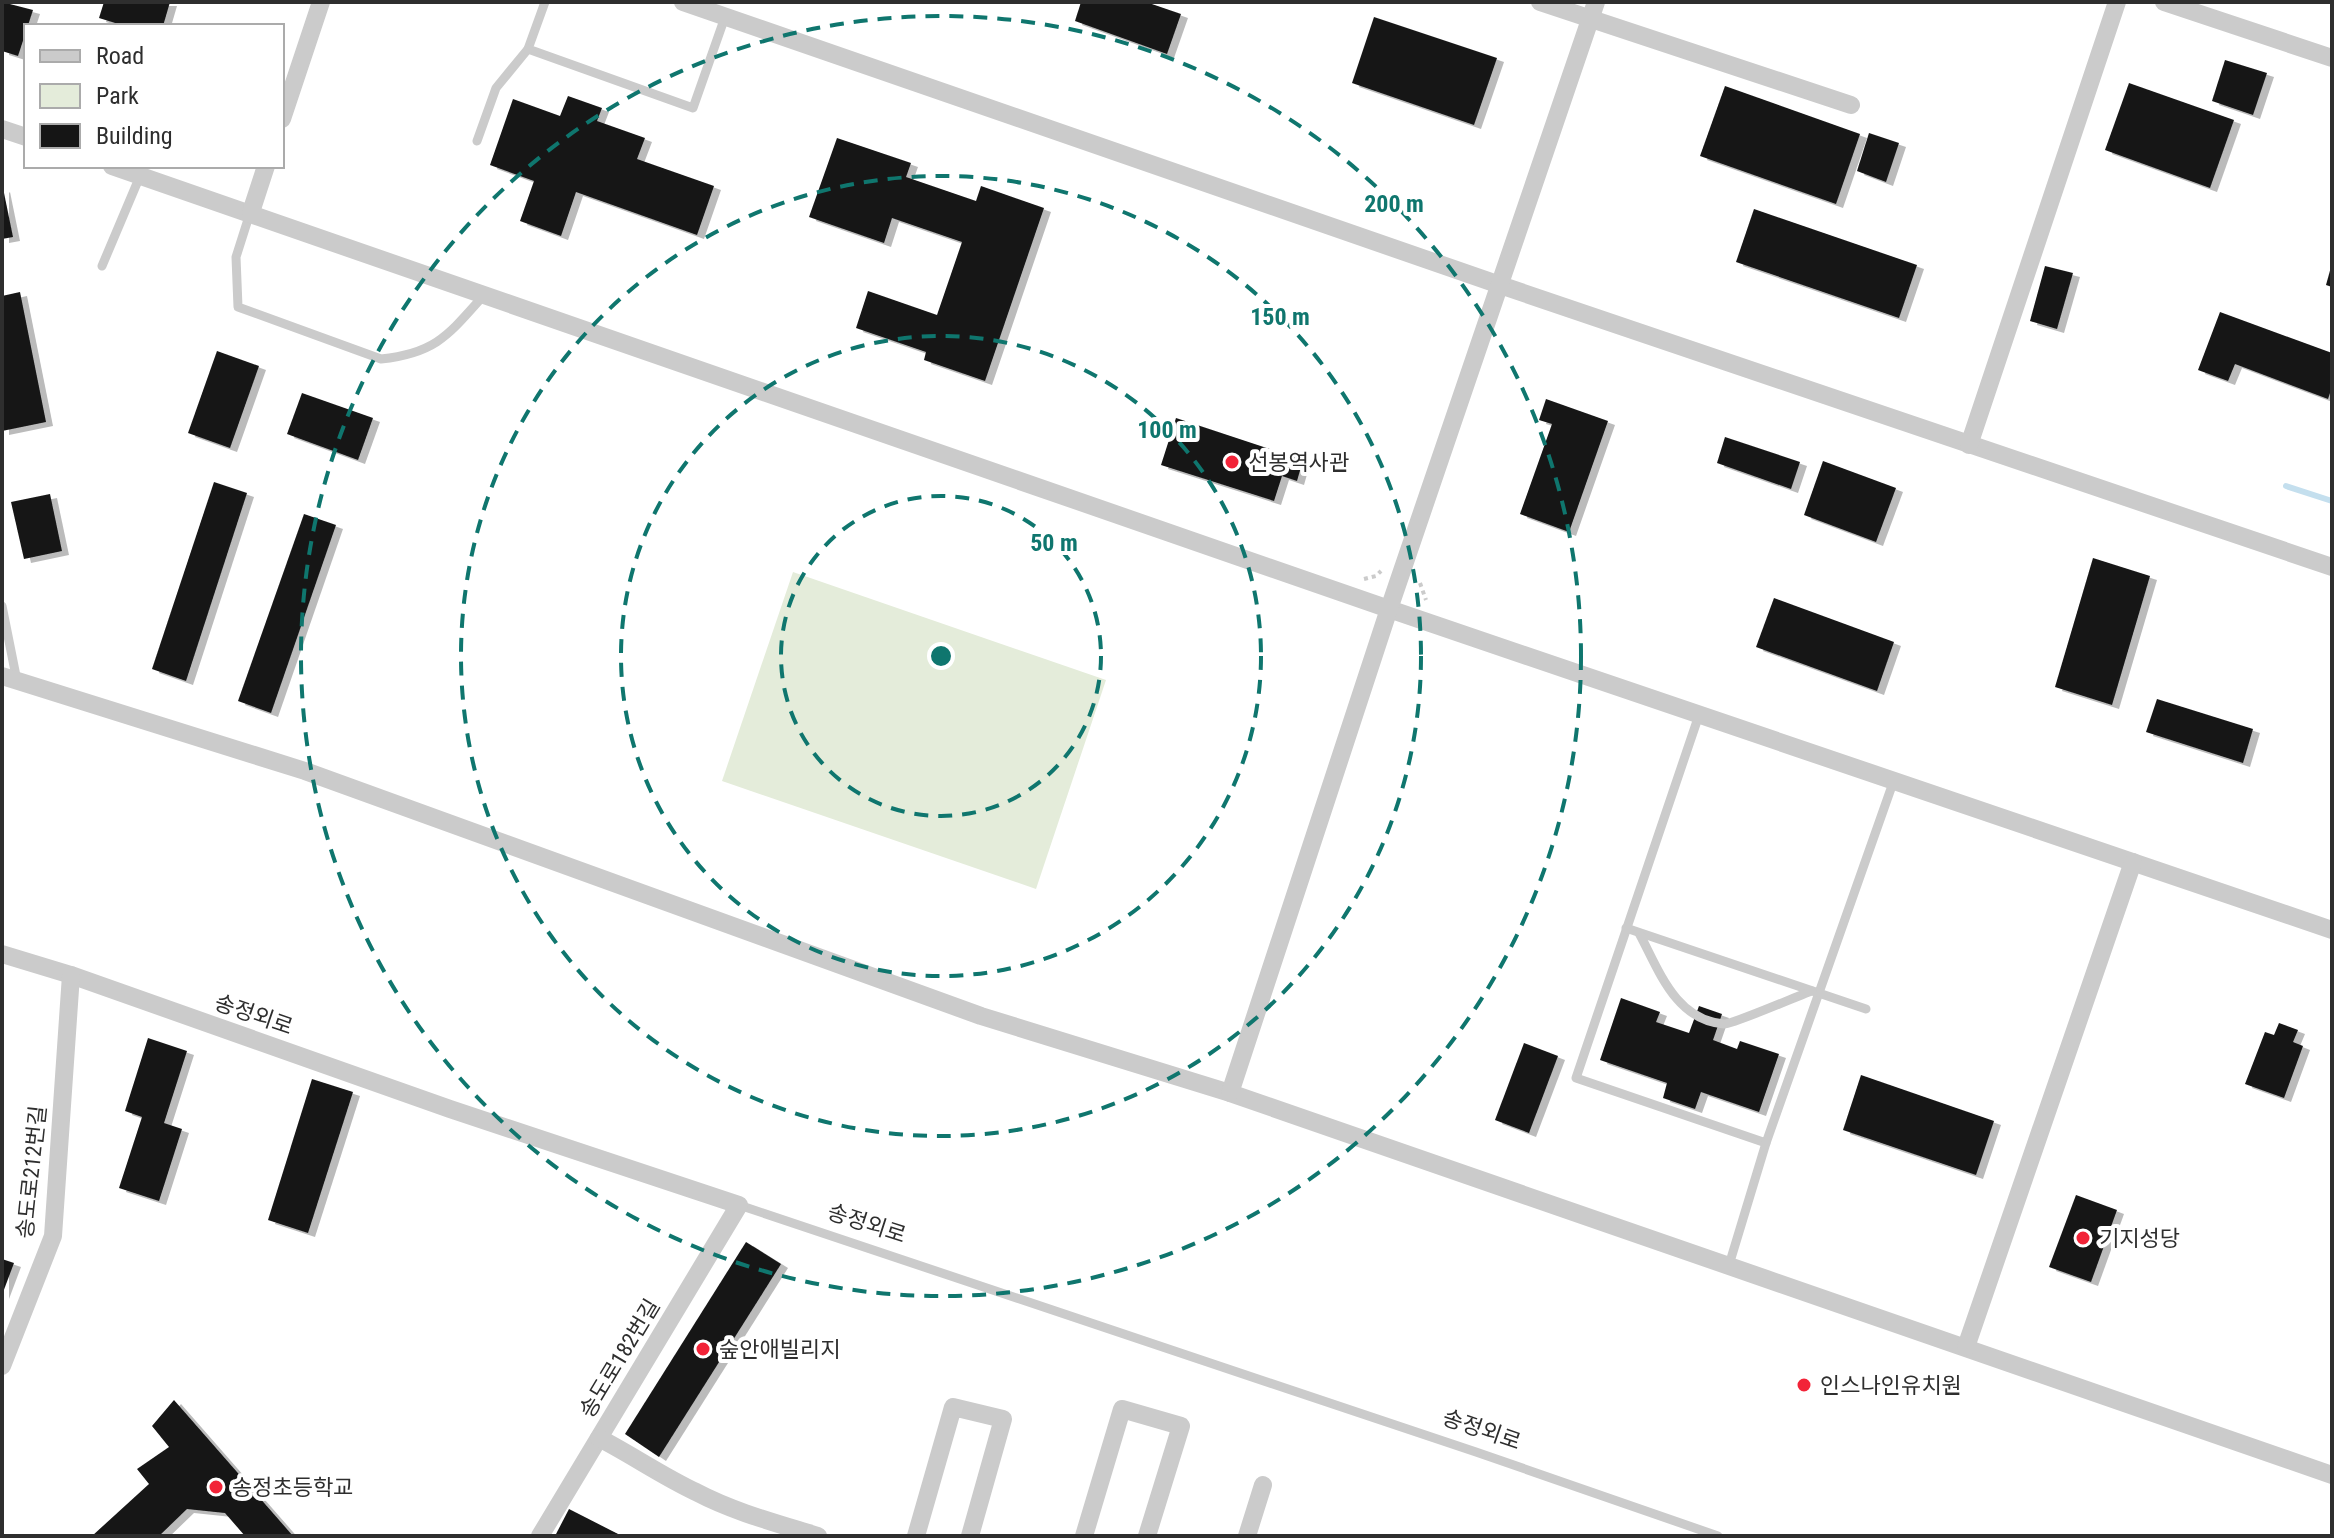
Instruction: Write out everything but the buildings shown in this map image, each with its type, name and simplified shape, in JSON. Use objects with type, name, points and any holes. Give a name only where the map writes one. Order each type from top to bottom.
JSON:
[{"type":"street","points":[[284,113],[321,2]]},
{"type":"street","points":[[683,2],[1500,285],[2332,567]]},
{"type":"street","points":[[1540,2],[1593,11],[1851,105]]},
{"type":"street","points":[[1969,445],[2117,2]]},
{"type":"street","points":[[2164,2],[2332,58]]},
{"type":"street","points":[[1230,1093],[1389,609],[1593,11]]},
{"type":"street","points":[[2,129],[24,136]]},
{"type":"street","points":[[118,168],[1389,609],[2332,930]]},
{"type":"street","points":[[251,212],[265,168]]},
{"type":"street","points":[[10,678],[305,771],[981,1016],[1230,1093],[2332,1475]]},
{"type":"street","points":[[1966,1347],[2133,862]]},
{"type":"street","name":"송정외로","points":[[2,954],[739,1205]]},
{"type":"street","name":"송도로212번길","points":[[2,1366],[53,1236],[71,975]]},
{"type":"street","name":"송도로182번길","points":[[540,1536],[739,1205]]},
{"type":"street","points":[[916,1536],[953,1407],[1003,1419],[970,1536]]},
{"type":"street","points":[[1084,1536],[1122,1409],[1181,1426],[1147,1536]]},
{"type":"street","points":[[599,1438],[731,1509],[818,1536]]},
{"type":"street","points":[[1247,1536],[1263,1485]]},
{"type":"lane","points":[[477,141],[496,88],[528,49],[545,2]]},
{"type":"lane","points":[[528,49],[693,108],[725,17]]},
{"type":"lane","points":[[102,266],[140,176]]},
{"type":"lane","points":[[251,212],[236,257],[238,307],[381,359],[402,357],[430,348],[448,335],[485,294]]},
{"type":"lane","points":[[2,606],[10,678]]},
{"type":"lane","points":[[1699,715],[1576,1078],[1766,1143]]},
{"type":"lane","points":[[1729,1265],[1816,992],[1894,780]]},
{"type":"lane","points":[[1626,928],[1866,1009]]},
{"type":"lane","points":[[1639,933],[1674,998],[1688,1013],[1726,1024],[1816,992]]},
{"type":"lane","name":"송정외로","points":[[739,1205],[1718,1536]]},
{"type":"lane","points":[[1688,1536],[1701,1530]]},
{"type":"path","points":[[1363,579],[1376,576],[1386,565]]},
{"type":"path","points":[[1420,572],[1420,585],[1427,602]]},
{"type":"green space","points":[[793,572],[1106,680],[1036,889],[722,781]]},
{"type":"waterway","points":[[2286,486],[2332,501]]},
{"type":"place","name":"선봉역사관","points":[[1232,462]]},
{"type":"place","name":"기지성당","points":[[2083,1238]]},
{"type":"place","name":"숲안애빌리지","points":[[703,1349]]},
{"type":"place","name":"인스나인유치원","points":[[1804,1385]]},
{"type":"place","name":"송정초등학교","points":[[216,1487]]}]
